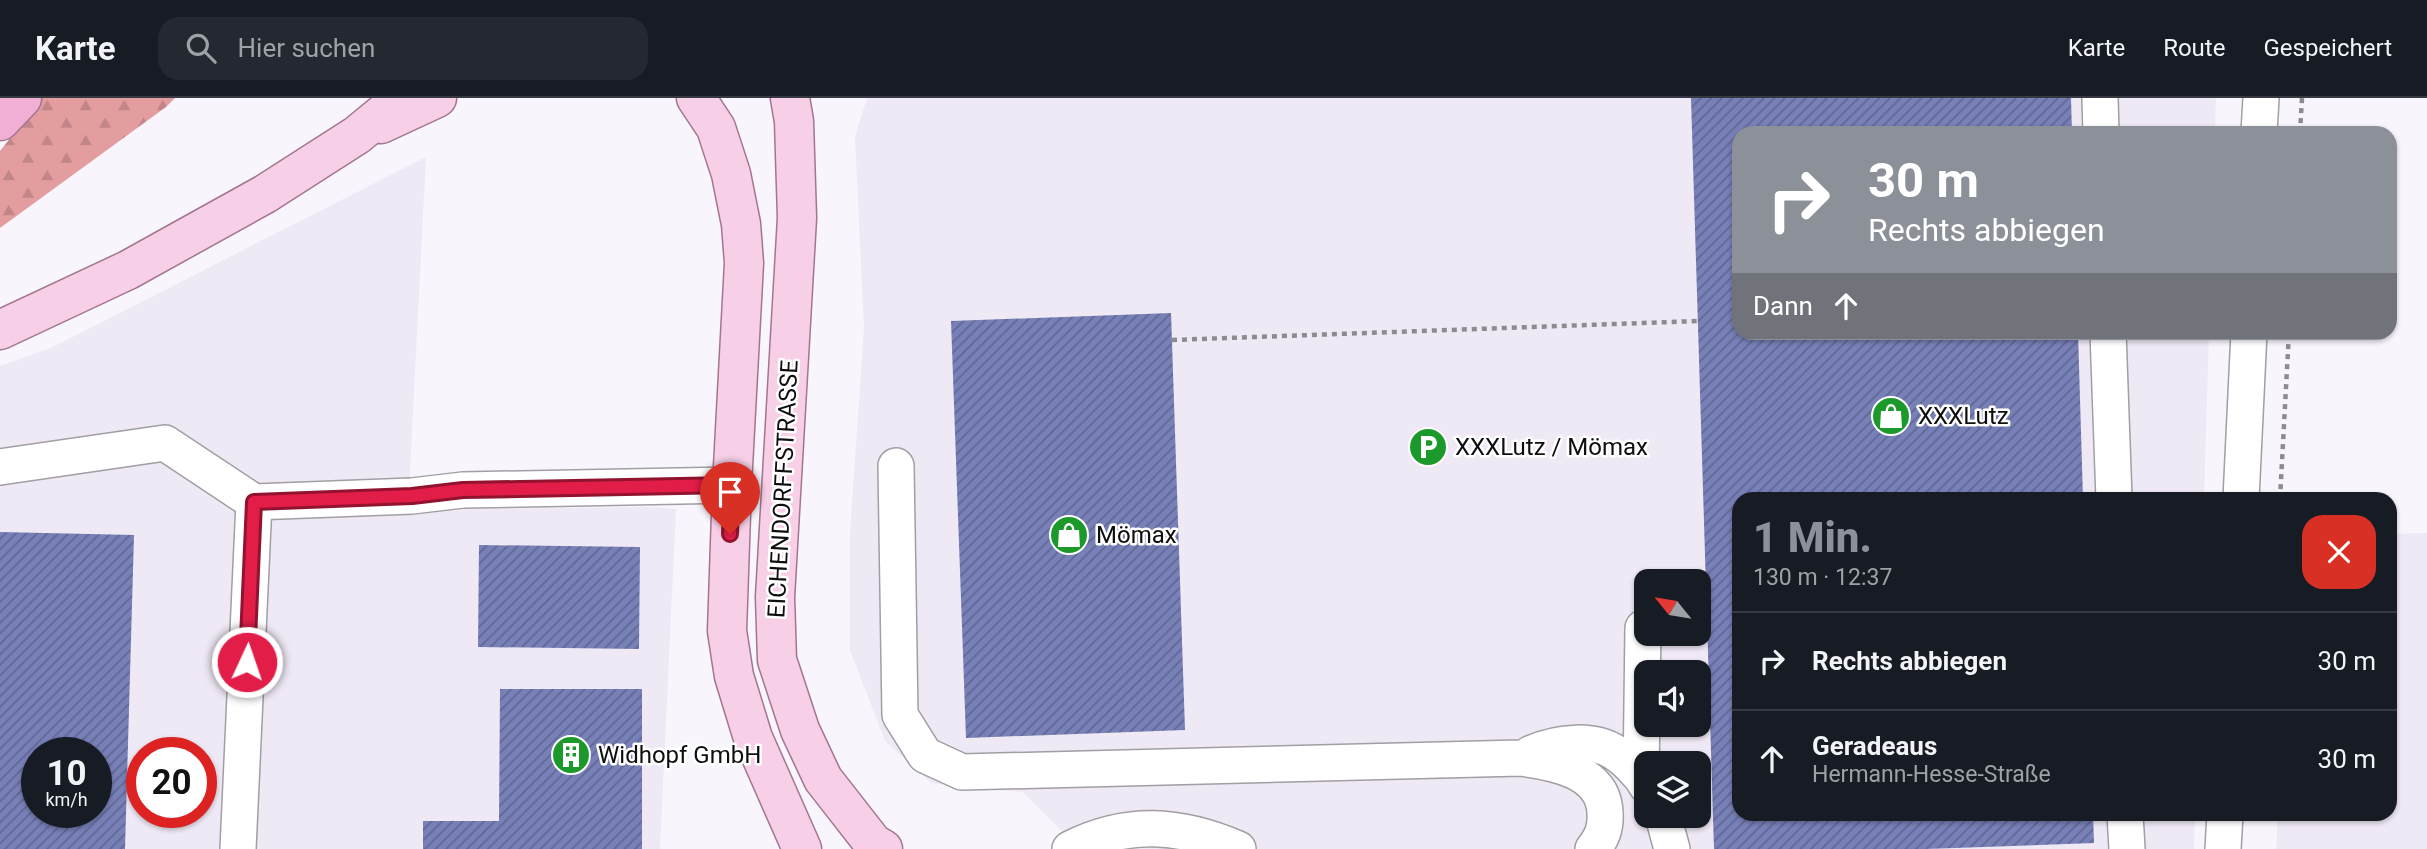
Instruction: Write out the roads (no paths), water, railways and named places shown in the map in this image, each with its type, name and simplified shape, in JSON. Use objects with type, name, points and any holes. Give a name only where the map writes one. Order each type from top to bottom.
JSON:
[{"type":"highway","points":[[0,121],[22,98]]},
{"type":"main road","points":[[0,330],[139,264],[265,194],[357,135],[402,98]]},
{"type":"main road","points":[[357,135],[437,98]]},
{"type":"main road","name":"EICHENDORFFSTRASSE","points":[[696,98],[716,128],[731,174],[741,224],[744,264],[727,631],[734,676],[753,738],[802,849]]},
{"type":"main road","name":"EICHENDORFFSTRASSE","points":[[790,98],[794,121],[797,218],[775,597],[778,660],[800,730],[823,779],[873,843],[883,849]]},
{"type":"street","points":[[2100,98],[2101,126]]},
{"type":"street","points":[[2259,126],[2261,98]]},
{"type":"street","points":[[2108,340],[2114,492]]},
{"type":"street","points":[[2241,492],[2249,340]]},
{"type":"street","points":[[0,467],[165,443],[254,502],[412,496],[463,490],[732,485]]},
{"type":"street","points":[[896,466],[900,716],[925,755],[962,772],[1520,758],[1552,762],[1577,772],[1589,781],[1601,796],[1605,808],[1605,825],[1601,840],[1593,849]]},
{"type":"street","points":[[238,849],[254,502]]},
{"type":"street","points":[[1643,646],[1644,751]]},
{"type":"street","points":[[1520,758],[1549,746],[1598,745],[1620,755],[1634,771]]},
{"type":"street","points":[[2125,821],[2127,849]]},
{"type":"street","points":[[2223,849],[2225,821]]},
{"type":"street","points":[[1666,828],[1672,849]]},
{"type":"street","points":[[1070,849],[1125,829],[1169,830],[1210,837],[1238,849]]},
{"type":"place","name":"XXXLutz","points":[[1891,416]]},
{"type":"place","name":"XXXLutz / Mömax","points":[[1428,447]]},
{"type":"place","name":"Mömax","points":[[1069,535]]},
{"type":"place","name":"Widhopf GmbH","points":[[571,755]]}]
